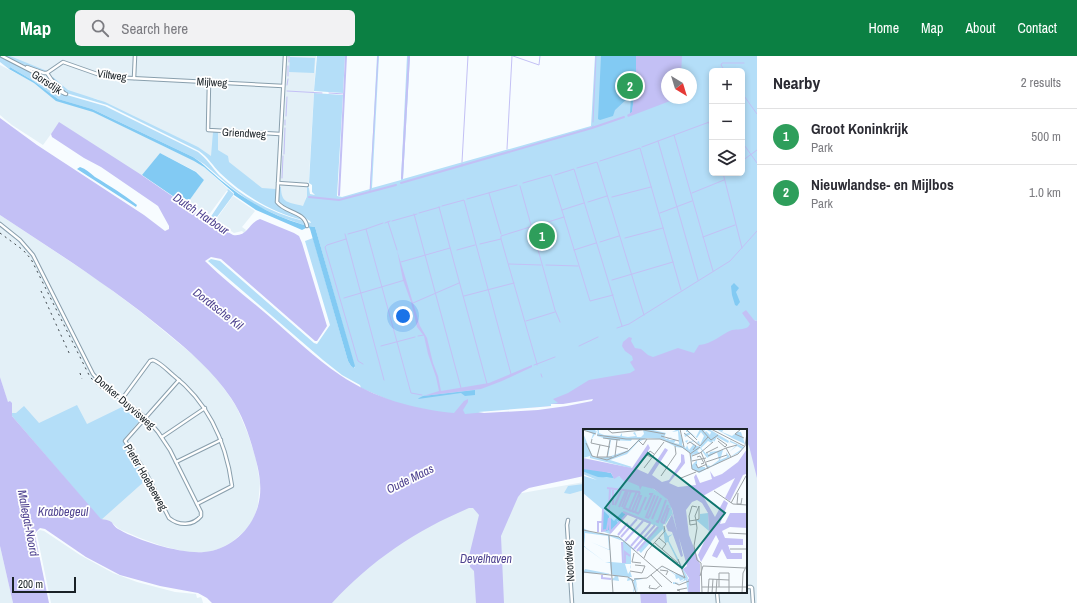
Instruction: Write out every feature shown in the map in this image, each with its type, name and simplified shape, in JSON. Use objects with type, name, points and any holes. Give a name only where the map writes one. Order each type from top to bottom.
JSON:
[{"type":"street","name":"Gorsdijk","points":[[2,56],[43,77],[59,91],[66,94],[47,73],[44,74],[23,66]]},
{"type":"street","points":[[134,78],[135,56]]},
{"type":"street","points":[[283,86],[285,56]]},
{"type":"street","name":"Viltweg","points":[[47,73],[62,62],[105,77],[134,78]]},
{"type":"street","name":"Mijlweg","points":[[134,78],[283,86]]},
{"type":"street","name":"Griendweg","points":[[209,82],[208,130],[280,134]]},
{"type":"street","name":"Griendweg","points":[[283,86],[277,200],[278,204],[304,218],[308,226]]},
{"type":"street","points":[[278,183],[307,185]]},
{"type":"street","name":"Donker Duyvisweg","points":[[0,224],[20,240],[34,255],[93,374],[103,385],[145,417],[162,437],[176,462],[201,516],[194,523]]},
{"type":"street","points":[[122,399],[152,360],[155,360],[179,380],[205,408],[221,440],[229,463],[232,486],[196,504]]},
{"type":"street","points":[[145,417],[179,380]]},
{"type":"street","points":[[162,437],[205,408]]},
{"type":"street","name":"Pieter Hoebeeweg","points":[[145,417],[125,441],[146,471],[169,518],[189,524],[194,523]]},
{"type":"street","points":[[176,462],[221,440]]},
{"type":"street","name":"Noordweg","points":[[568,520],[567,525],[572,603]]},
{"type":"street","points":[[747,587],[752,588],[753,603]]},
{"type":"street","points":[[717,593],[718,603]]},
{"type":"shaded area","points":[[0,56],[316,56],[308,196],[306,197],[304,211],[277,207],[253,197],[198,148],[97,99],[68,93],[38,72]]},
{"type":"shaded area","points":[[0,56],[21,65],[43,79],[60,93],[105,106],[198,152],[228,183],[258,204],[281,214],[304,221],[304,225],[281,217],[255,205],[193,157],[92,109],[58,99],[32,80],[10,67],[9,69],[0,62]]},
{"type":"shaded area","points":[[3,56],[10,56],[47,71],[42,72]]},
{"type":"shaded area","points":[[317,56],[345,56],[343,93],[314,91]]},
{"type":"shaded area","points":[[377,56],[379,56],[372,188],[401,180],[407,56],[410,56],[403,179],[591,126],[595,56],[757,56],[757,321],[754,320],[757,325],[589,403],[457,416],[407,408],[361,388],[360,385],[342,375],[208,261],[211,259],[220,261],[317,344],[330,325],[305,241],[313,238],[348,361],[351,366],[355,368],[315,227],[308,226],[307,222],[311,223],[310,221],[280,203],[278,200],[279,187],[281,187],[282,197],[284,199],[290,203],[303,206],[307,196],[307,186],[310,194],[315,195],[312,192],[312,185],[309,183],[314,93],[343,95],[337,196],[342,197],[370,189]]},
{"type":"shaded area","points":[[601,56],[636,56],[636,83],[632,112],[630,114],[631,97],[629,97],[615,110],[613,116],[600,120],[598,119]]},
{"type":"shaded area","points":[[290,57],[315,58],[314,73],[289,72]]},
{"type":"shaded area","points":[[0,65],[192,159],[203,166],[228,189],[208,216],[205,215],[203,217],[186,205],[204,180],[197,172],[160,153],[140,178],[59,123],[43,145],[12,125],[0,115]]},
{"type":"shaded area","points":[[10,67],[32,80],[58,99],[92,109],[193,157],[218,178],[250,201],[281,217],[304,225],[304,221],[306,228],[302,230],[256,210],[234,195],[234,193],[204,167],[194,161],[93,112],[56,101],[34,83],[9,69]]},
{"type":"shaded area","points":[[53,77],[68,90],[105,102],[198,147],[211,156],[213,132],[218,132],[218,150],[228,156],[229,162],[262,188],[276,189],[276,202],[278,205],[303,220],[281,213],[248,196],[220,173],[199,151],[107,105],[66,93],[51,78]]},
{"type":"shaded area","points":[[160,153],[196,172],[204,180],[186,205],[142,175]]},
{"type":"shaded area","points":[[80,167],[127,197],[137,205],[136,207],[77,169]]},
{"type":"shaded area","points":[[228,189],[234,194],[214,221],[210,218]]},
{"type":"shaded area","points":[[233,196],[255,211],[242,227],[246,230],[244,233],[242,231],[234,233],[225,227],[223,229],[223,226],[215,221]]},
{"type":"shaded area","points":[[0,215],[101,282],[142,313],[198,359],[214,375],[230,397],[237,408],[248,434],[256,459],[260,483],[258,505],[254,518],[248,528],[232,542],[209,552],[187,552],[162,546],[140,538],[119,529],[110,521],[101,520],[12,416],[0,377]]},
{"type":"shaded area","points":[[308,226],[315,227],[355,366],[354,368],[348,361]]},
{"type":"shaded area","points":[[734,283],[739,288],[736,292],[740,302],[737,306],[735,305],[732,295],[731,286]]},
{"type":"shaded area","points":[[475,390],[475,395],[465,396],[461,393],[418,399],[423,396]]},
{"type":"shaded area","points":[[77,405],[87,424],[124,406],[141,419],[123,440],[147,479],[101,520],[12,416],[12,413],[16,413],[24,406],[39,423]]},
{"type":"shaded area","points":[[757,431],[757,603],[327,603],[341,581],[459,504],[583,482],[583,593],[747,593],[747,435]]},
{"type":"shaded area","points":[[583,484],[583,490],[570,494],[564,493],[568,486]]},
{"type":"shaded area","points":[[40,530],[44,531],[80,555],[113,573],[137,582],[175,592],[196,594],[197,598],[201,597],[203,603],[51,603],[37,535],[37,532]]},
{"type":"shaded area","points":[[0,546],[13,603],[0,603]]},
{"type":"water","points":[[636,56],[682,56],[681,68],[661,68],[661,104],[662,104],[628,117],[627,115],[632,112],[636,83]]},
{"type":"water","points":[[0,118],[37,145],[144,215],[165,231],[169,229],[169,226],[158,206],[101,167],[84,158],[52,137],[51,134],[59,122],[140,174],[204,218],[233,235],[242,234],[253,223],[260,219],[299,236],[327,326],[317,341],[315,341],[221,259],[211,257],[205,261],[313,354],[353,383],[394,401],[424,409],[454,413],[464,401],[468,399],[468,402],[463,410],[465,414],[551,406],[551,404],[558,403],[553,399],[568,393],[589,380],[630,373],[635,370],[630,362],[633,360],[632,356],[625,351],[622,346],[623,342],[629,337],[632,338],[631,341],[635,348],[641,349],[653,357],[678,348],[694,353],[699,345],[709,343],[732,330],[748,327],[750,324],[742,313],[746,310],[754,320],[757,321],[757,478],[747,443],[747,429],[583,429],[583,476],[529,488],[522,492],[518,497],[501,536],[504,603],[476,603],[474,571],[470,567],[469,556],[479,515],[473,508],[469,508],[430,526],[395,548],[363,573],[332,603],[212,603],[198,593],[160,586],[120,575],[86,557],[45,529],[40,528],[35,535],[49,603],[13,603],[0,546],[0,377],[8,402],[10,401],[12,403],[12,416],[101,519],[111,522],[117,528],[128,534],[160,546],[184,551],[204,552],[222,547],[238,538],[255,515],[258,506],[260,486],[256,459],[242,417],[224,388],[209,370],[174,339],[125,300],[0,215]]},
{"type":"water","points":[[397,250],[420,326],[427,338],[441,391],[489,383],[532,365],[532,367],[481,389],[423,396],[439,391],[424,336],[417,327],[411,302],[403,280]]},
{"type":"water","points":[[640,593],[666,593],[667,603],[641,603]]},
{"type":"pier","points":[[593,399],[592,401],[567,406],[538,410],[478,412],[551,406],[551,404],[563,404]]},
{"type":"waterway","points":[[289,56],[289,62]]},
{"type":"waterway","points":[[339,195],[346,56]]},
{"type":"waterway","points":[[370,192],[378,56]]},
{"type":"waterway","points":[[402,178],[409,56]]},
{"type":"waterway","points":[[462,162],[468,56]]},
{"type":"waterway","points":[[507,149],[512,56]]},
{"type":"waterway","points":[[513,56],[539,65],[540,56]]},
{"type":"waterway","points":[[593,122],[596,56]]},
{"type":"waterway","points":[[723,68],[721,65],[722,63],[744,63]]},
{"type":"waterway","points":[[288,66],[288,76]]},
{"type":"waterway","points":[[287,85],[288,79]]},
{"type":"waterway","points":[[287,91],[322,93]]},
{"type":"waterway","points":[[329,93],[344,94]]},
{"type":"waterway","points":[[286,116],[287,97]]},
{"type":"waterway","points":[[745,97],[757,114]]},
{"type":"waterway","points":[[401,183],[592,128],[624,117]]},
{"type":"waterway","points":[[285,120],[285,125]]},
{"type":"waterway","points":[[642,147],[709,122]]},
{"type":"waterway","points":[[284,154],[285,128]]},
{"type":"waterway","points":[[674,135],[713,271]]},
{"type":"waterway","points":[[658,141],[698,280]]},
{"type":"waterway","points":[[745,146],[757,163]]},
{"type":"waterway","points":[[600,161],[640,148],[681,290]]},
{"type":"waterway","points":[[745,159],[757,150]]},
{"type":"waterway","points":[[282,178],[283,156]]},
{"type":"waterway","points":[[577,168],[597,162],[644,315]]},
{"type":"waterway","points":[[555,175],[574,169],[622,326]]},
{"type":"waterway","points":[[523,183],[551,175],[590,301],[613,295]]},
{"type":"waterway","points":[[724,176],[742,248]]},
{"type":"waterway","points":[[692,193],[724,180]]},
{"type":"waterway","points":[[309,197],[339,200],[396,185]]},
{"type":"waterway","points":[[467,199],[517,185]]},
{"type":"waterway","points":[[520,186],[555,310],[560,322]]},
{"type":"waterway","points":[[612,197],[651,187]]},
{"type":"waterway","points":[[489,193],[501,234]]},
{"type":"waterway","points":[[588,202],[607,196]]},
{"type":"waterway","points":[[442,206],[464,200],[511,374]]},
{"type":"waterway","points":[[660,213],[692,201]]},
{"type":"waterway","points":[[562,210],[584,203]]},
{"type":"waterway","points":[[439,207],[487,384]]},
{"type":"waterway","points":[[419,213],[440,207]]},
{"type":"waterway","points":[[414,214],[461,388]]},
{"type":"waterway","points":[[392,221],[417,214]]},
{"type":"waterway","points":[[535,226],[564,217]]},
{"type":"waterway","points":[[385,223],[390,221]]},
{"type":"waterway","points":[[388,222],[397,250]]},
{"type":"waterway","points":[[383,223],[366,229],[411,393],[422,395]]},
{"type":"waterway","points":[[703,237],[735,225]]},
{"type":"waterway","points":[[480,244],[501,239],[501,236],[530,227]]},
{"type":"waterway","points":[[625,238],[663,228]]},
{"type":"waterway","points":[[348,234],[366,229]]},
{"type":"waterway","points":[[617,328],[629,324],[730,261],[757,231]]},
{"type":"waterway","points":[[345,234],[384,380]]},
{"type":"waterway","points":[[600,242],[619,236]]},
{"type":"waterway","points":[[346,239],[325,247],[358,361],[363,364]]},
{"type":"waterway","points":[[501,239],[537,364],[555,357]]},
{"type":"waterway","points":[[574,250],[596,243]]},
{"type":"waterway","points":[[457,250],[475,245]]},
{"type":"waterway","points":[[401,262],[450,248]]},
{"type":"waterway","points":[[612,280],[673,262]]},
{"type":"waterway","points":[[509,264],[541,265]]},
{"type":"waterway","points":[[546,265],[578,266]]},
{"type":"waterway","points":[[344,298],[405,280]]},
{"type":"waterway","points":[[413,303],[459,283]]},
{"type":"waterway","points":[[464,296],[514,283]]},
{"type":"waterway","points":[[526,321],[555,312]]},
{"type":"waterway","points":[[418,336],[424,335]]},
{"type":"waterway","points":[[381,346],[415,337]]},
{"type":"waterway","points":[[579,346],[598,337]]},
{"type":"waterway","points":[[534,365],[537,365]]},
{"type":"railway","points":[[0,233],[23,250],[31,259],[89,375],[104,391]]},
{"type":"railway","points":[[41,291],[70,355]]},
{"type":"railway","points":[[80,373],[82,379]]},
{"type":"place","name":"Nieuwlandse- en Mijlbos","points":[[630,86]]},
{"type":"place","name":"Groot Koninkrijk","points":[[542,236]]},
{"type":"water label","name":"Dutch Harbour","points":[[201,214]]},
{"type":"water label","name":"Dordtsche Kil","points":[[218,309]]},
{"type":"water label","name":"Oude Maas","points":[[410,479]]},
{"type":"water label","name":"Krabbegeul","points":[[63,512]]},
{"type":"water label","name":"Mallegat-Noord","points":[[28,523]]},
{"type":"water label","name":"Develhaven","points":[[486,559]]}]
